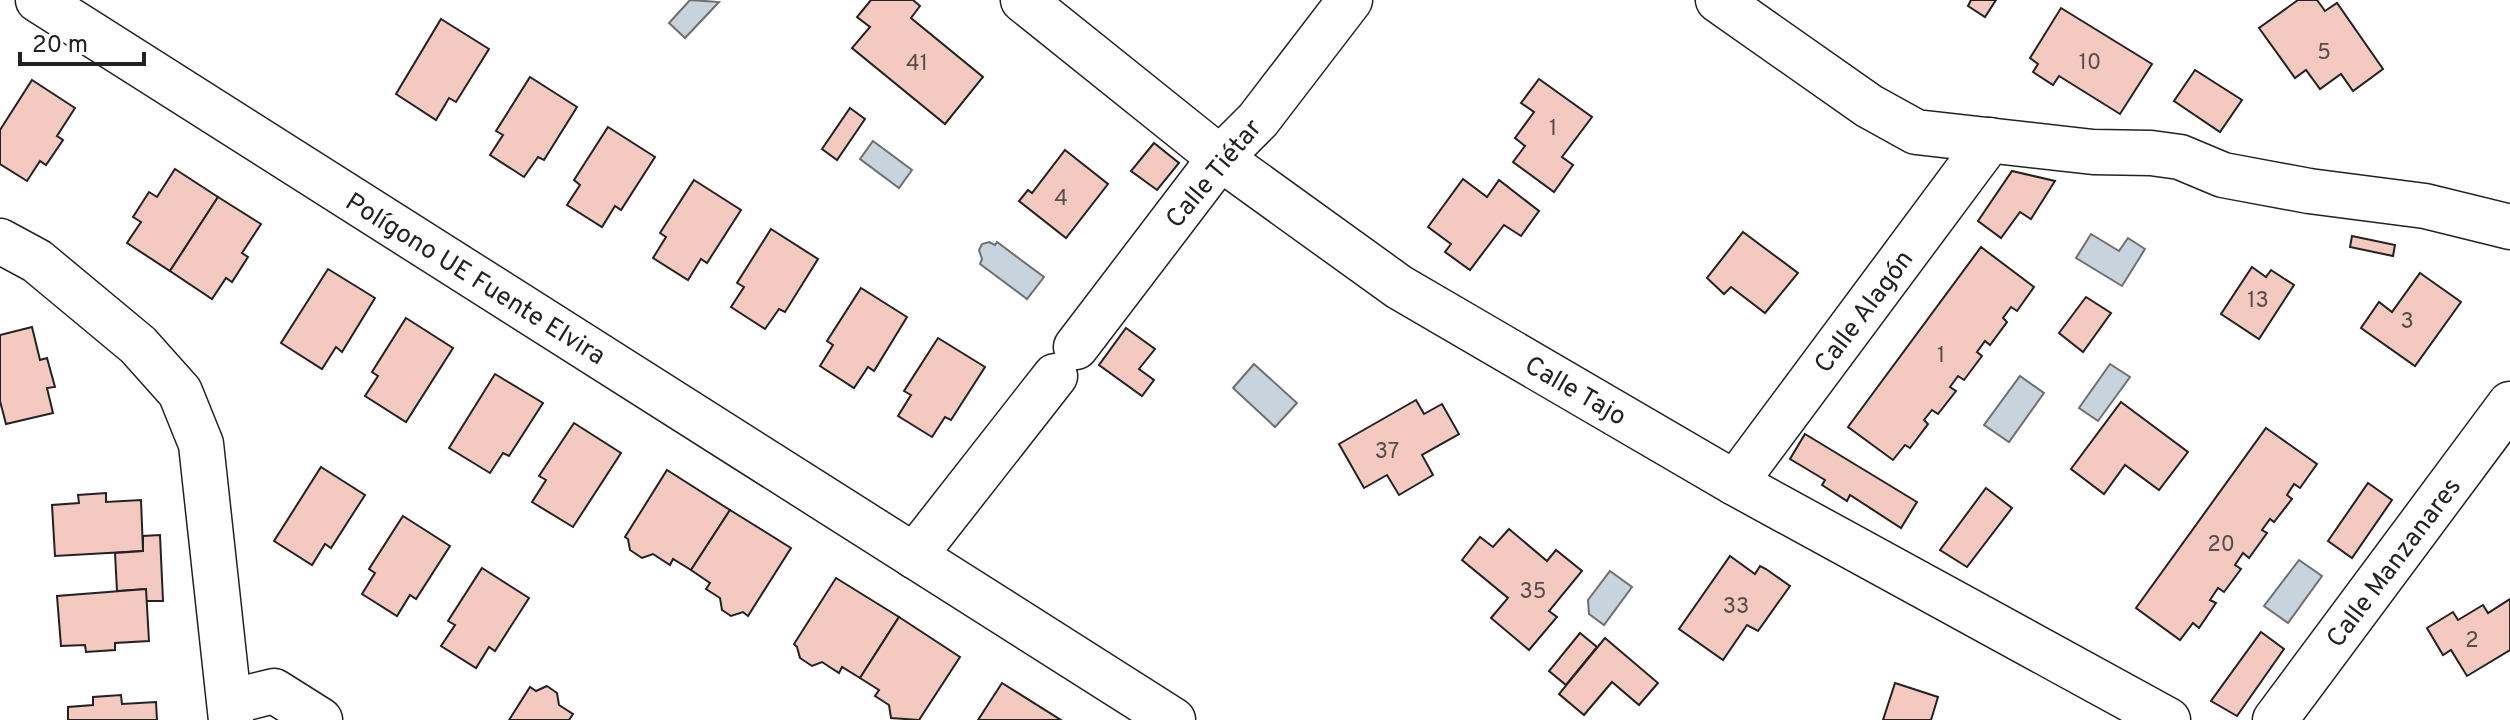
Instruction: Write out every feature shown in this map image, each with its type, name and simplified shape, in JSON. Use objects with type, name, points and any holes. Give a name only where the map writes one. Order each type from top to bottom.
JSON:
[{"type":"street","name":"Polígono UE Fuente Elvira","points":[[38,0],[1173,720]]},
{"type":"street","name":"Calle Tajo","points":[[1023,0],[1220,158],[1399,287],[1735,483],[2168,720]]},
{"type":"street","name":"Calle Tiétar","points":[[914,556],[1220,158],[1258,120],[1350,0]]},
{"type":"street","points":[[1718,0],[1869,106],[1916,132],[2093,152],[2180,157],[2223,175],[2309,191],[2425,206],[2510,227]]},
{"type":"street","name":"Calle Alagón","points":[[1735,483],[1990,140]]},
{"type":"street","points":[[0,241],[37,261],[138,345],[180,392],[201,444],[230,711],[274,691],[320,720]]},
{"type":"street","name":"Calle Manzanares","points":[[2275,720],[2510,404]]},
{"type":"shaded area","points":[[690,0],[719,2],[685,38],[669,23]]},
{"type":"shaded area","points":[[873,141],[912,170],[899,188],[860,159]]},
{"type":"shaded area","points":[[2091,234],[2119,251],[2128,238],[2145,249],[2122,286],[2076,258]]},
{"type":"shaded area","points":[[989,242],[995,245],[997,242],[1044,277],[1027,299],[980,264],[979,250],[982,244]]},
{"type":"shaded area","points":[[1254,364],[1297,403],[1275,427],[1233,388]]},
{"type":"shaded area","points":[[2110,364],[2130,377],[2098,421],[2079,408]]},
{"type":"shaded area","points":[[2020,376],[2044,393],[2009,442],[1984,425]]},
{"type":"shaded area","points":[[2299,560],[2322,576],[2288,623],[2264,606]]},
{"type":"shaded area","points":[[1610,571],[1632,587],[1604,625],[1589,614],[1588,600]]},
{"type":"building","points":[[871,0],[913,0],[920,6],[911,18],[983,77],[945,124],[852,48],[870,27],[857,17]]},
{"type":"building","points":[[1971,0],[1996,0],[1985,17],[1968,6]]},
{"type":"building","points":[[2298,0],[2317,0],[2325,11],[2337,3],[2383,69],[2353,91],[2341,74],[2320,89],[2306,70],[2295,78],[2259,28]]},
{"type":"building","points":[[2061,8],[2152,64],[2120,114],[2059,76],[2053,85],[2033,72],[2038,64],[2030,58]]},
{"type":"building","points":[[441,19],[489,49],[456,102],[449,98],[436,120],[396,94]]},
{"type":"building","points":[[2195,70],[2242,100],[2220,132],[2174,101]]},
{"type":"building","points":[[530,77],[577,107],[544,160],[538,157],[524,177],[490,155],[503,135],[496,131]]},
{"type":"building","points":[[1539,79],[1592,117],[1562,157],[1573,165],[1554,192],[1513,162],[1525,146],[1515,138],[1534,112],[1521,103]]},
{"type":"building","points":[[32,80],[75,108],[57,136],[63,140],[46,165],[40,161],[27,181],[0,164],[0,130]]},
{"type":"building","points":[[850,108],[865,119],[837,160],[822,149]]},
{"type":"building","points":[[608,127],[655,157],[621,210],[615,206],[602,227],[567,205],[580,185],[574,180]]},
{"type":"building","points":[[1154,143],[1179,163],[1157,190],[1131,171]]},
{"type":"building","points":[[1065,150],[1108,184],[1066,238],[1019,201],[1028,190],[1032,193]]},
{"type":"building","points":[[175,169],[218,197],[170,271],[127,243],[141,222],[133,217],[149,192],[157,197]]},
{"type":"building","points":[[2012,171],[2055,181],[2031,219],[2020,212],[2001,238],[1978,221]]},
{"type":"building","points":[[1463,179],[1487,197],[1499,180],[1539,211],[1521,236],[1504,225],[1470,270],[1445,252],[1451,244],[1428,227]]},
{"type":"building","points":[[694,180],[741,210],[707,263],[701,259],[688,280],[653,258],[666,237],[660,233]]},
{"type":"building","points":[[218,197],[261,224],[242,253],[248,257],[232,282],[226,278],[212,299],[170,271]]},
{"type":"building","points":[[771,229],[818,259],[785,312],[779,309],[765,329],[731,307],[744,287],[737,283]]},
{"type":"building","points":[[1743,232],[1798,273],[1765,313],[1731,287],[1724,294],[1707,278]]},
{"type":"building","points":[[2352,236],[2395,245],[2393,256],[2350,247]]},
{"type":"building","points":[[1981,247],[2034,287],[2017,311],[2011,307],[2003,318],[2007,322],[1990,345],[1985,341],[1977,352],[1982,356],[1964,380],[1958,376],[1950,387],[1956,391],[1938,414],[1932,410],[1924,420],[1928,424],[1910,448],[1905,445],[1893,460],[1848,427]]},
{"type":"building","points":[[2252,267],[2266,277],[2271,270],[2294,285],[2259,339],[2221,314]]},
{"type":"building","points":[[328,269],[375,298],[342,352],[336,347],[322,369],[281,343]]},
{"type":"building","points":[[2420,273],[2461,302],[2415,366],[2361,328],[2379,302],[2392,312]]},
{"type":"building","points":[[861,288],[907,317],[874,371],[868,367],[854,388],[820,366],[833,345],[827,341]]},
{"type":"building","points":[[2086,297],[2111,313],[2083,352],[2059,333]]},
{"type":"building","points":[[406,318],[453,348],[406,422],[365,396],[378,376],[372,372]]},
{"type":"building","points":[[32,327],[40,360],[47,358],[55,387],[47,388],[53,413],[6,424],[0,401],[0,335]]},
{"type":"building","points":[[1126,328],[1155,349],[1139,369],[1154,380],[1142,396],[1099,365]]},
{"type":"building","points":[[938,338],[985,367],[951,420],[945,417],[932,437],[898,416],[911,395],[904,391]]},
{"type":"building","points":[[495,374],[543,403],[509,456],[503,453],[490,473],[449,448]]},
{"type":"building","points":[[1416,400],[1424,414],[1442,404],[1459,434],[1422,455],[1433,475],[1399,495],[1387,475],[1364,488],[1339,444]]},
{"type":"building","points":[[2121,402],[2188,452],[2159,490],[2125,465],[2104,494],[2071,469]]},
{"type":"building","points":[[574,423],[621,453],[573,527],[532,502],[546,480],[539,476]]},
{"type":"building","points":[[2266,428],[2317,464],[2300,488],[2294,484],[2287,495],[2292,499],[2274,522],[2270,519],[2262,530],[2267,533],[2249,558],[2243,553],[2235,565],[2241,569],[2224,592],[2218,588],[2210,600],[2216,603],[2199,628],[2193,623],[2180,640],[2136,608]]},
{"type":"building","points":[[1805,434],[1917,502],[1901,528],[1850,495],[1847,501],[1822,485],[1825,480],[1790,459]]},
{"type":"building","points":[[321,467],[365,495],[331,548],[325,544],[312,565],[274,541]]},
{"type":"building","points":[[667,470],[730,510],[691,570],[673,559],[670,565],[653,554],[642,558],[630,550],[625,537]]},
{"type":"building","points":[[2368,483],[2392,500],[2352,558],[2328,541]]},
{"type":"building","points":[[1986,488],[2012,508],[1967,567],[1940,550]]},
{"type":"building","points":[[106,493],[106,502],[141,500],[143,551],[55,556],[52,505],[79,503],[78,495]]},
{"type":"building","points":[[730,510],[791,548],[748,616],[743,612],[731,616],[722,610],[720,598],[706,589],[710,583],[691,570]]},
{"type":"building","points":[[403,516],[450,546],[416,599],[410,595],[397,616],[362,594],[375,573],[369,569]]},
{"type":"building","points":[[1509,529],[1547,561],[1556,550],[1582,571],[1549,611],[1557,617],[1529,650],[1491,618],[1508,598],[1462,560],[1480,537],[1493,547]]},
{"type":"building","points":[[160,535],[163,601],[146,601],[146,589],[117,591],[115,553],[143,551],[143,536]]},
{"type":"building","points":[[1730,556],[1755,574],[1760,566],[1790,586],[1758,631],[1747,625],[1723,660],[1679,629]]},
{"type":"building","points":[[482,568],[529,598],[495,651],[489,647],[476,668],[441,646],[455,625],[448,621]]},
{"type":"building","points":[[836,578],[899,617],[860,678],[842,667],[839,673],[822,662],[812,666],[800,658],[794,644]]},
{"type":"building","points":[[146,589],[149,641],[115,643],[115,650],[86,652],[85,645],[61,646],[57,596]]},
{"type":"building","points":[[2510,599],[2510,650],[2467,676],[2451,650],[2443,655],[2427,628],[2453,612],[2458,620],[2483,605],[2488,613]]},
{"type":"building","points":[[899,617],[960,657],[919,720],[891,718],[889,705],[875,696],[879,690],[860,678]]},
{"type":"building","points":[[2261,632],[2284,649],[2237,716],[2211,701]]},
{"type":"building","points":[[1580,633],[1597,647],[1566,685],[1549,671]]},
{"type":"building","points":[[1605,638],[1658,683],[1639,705],[1612,682],[1584,715],[1559,694]]},
{"type":"building","points":[[1002,683],[1061,720],[978,720]]},
{"type":"building","points":[[1895,683],[1938,697],[1931,720],[1883,720]]},
{"type":"building","points":[[547,686],[557,693],[559,705],[573,714],[569,720],[509,720],[530,687],[536,691]]},
{"type":"building","points":[[121,695],[122,704],[156,702],[157,720],[68,720],[68,707],[93,705],[93,697]]}]
